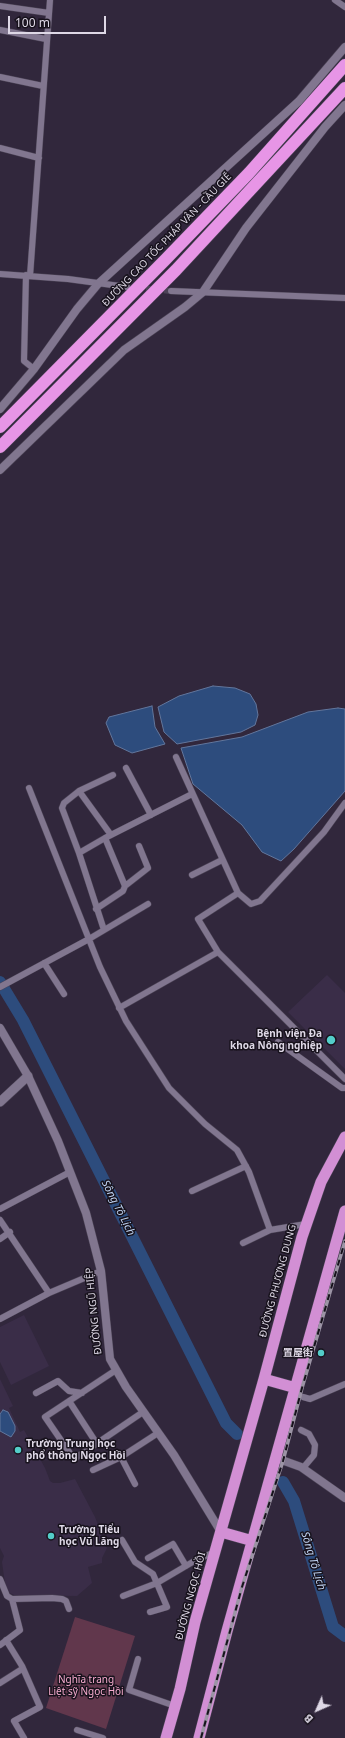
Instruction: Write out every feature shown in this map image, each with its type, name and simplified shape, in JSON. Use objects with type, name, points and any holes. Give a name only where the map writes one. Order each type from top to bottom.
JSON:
[{"type":"highway","name":"ĐƯỜNG CAO TỐC PHÁP VÂN - CẦU GIẼ","points":[[0,427],[243,179],[345,65]]},
{"type":"highway","points":[[0,447],[176,270],[345,88]]},
{"type":"highway","name":"ĐƯỜNG PHƯƠNG DUNG","points":[[241,1460],[306,1224],[321,1182],[345,1137]]},
{"type":"highway","points":[[199,1738],[345,1211]]},
{"type":"highway","points":[[264,1379],[296,1388]]},
{"type":"highway","name":"ĐƯỜNG NGỌC HỒI","points":[[166,1738],[195,1622],[241,1460]]},
{"type":"highway","points":[[221,1532],[253,1541]]},
{"type":"main road","points":[[0,1102],[28,1076]]},
{"type":"street","points":[[34,369],[24,361],[28,275],[39,158],[46,39],[50,0]]},
{"type":"street","points":[[335,0],[345,7]]},
{"type":"street","points":[[0,6],[49,13]]},
{"type":"street","points":[[0,30],[46,39]]},
{"type":"street","points":[[0,409],[34,369],[77,309],[98,284],[299,101],[345,47]]},
{"type":"street","points":[[0,77],[43,86]]},
{"type":"street","points":[[0,470],[124,350],[185,307],[203,292],[246,228],[325,127],[345,105]]},
{"type":"street","points":[[0,148],[39,158]]},
{"type":"street","points":[[0,274],[28,275],[127,287]]},
{"type":"street","points":[[171,291],[345,298]]},
{"type":"street","points":[[176,757],[238,893],[252,904],[260,901],[324,832],[345,803]]},
{"type":"street","points":[[126,768],[151,815]]},
{"type":"street","points":[[104,930],[79,853],[62,808],[64,803],[79,791],[113,775]]},
{"type":"street","points":[[29,788],[100,967],[126,1021],[170,1088],[205,1124],[237,1150],[246,1166],[270,1230]]},
{"type":"street","points":[[79,791],[111,835]]},
{"type":"street","points":[[79,853],[104,838],[192,794]]},
{"type":"street","points":[[104,838],[125,886]]},
{"type":"street","points":[[96,909],[123,891],[125,886],[148,868],[139,846]]},
{"type":"street","points":[[192,875],[222,860]]},
{"type":"street","points":[[238,893],[198,919],[218,952],[345,1079]]},
{"type":"street","points":[[0,987],[14,978],[89,939],[148,904]]},
{"type":"street","points":[[119,1008],[218,952]]},
{"type":"street","points":[[44,963],[64,994]]},
{"type":"street","name":"ĐƯỜNG NGŨ HIỆP","points":[[0,1028],[28,1076],[58,1141],[86,1213],[101,1271],[110,1359],[143,1412],[200,1495],[221,1532]]},
{"type":"street","points":[[278,1042],[342,1088],[345,1088]]},
{"type":"street","points":[[192,1191],[246,1166]]},
{"type":"street","points":[[0,1209],[70,1172]]},
{"type":"street","points":[[0,1220],[10,1232],[49,1294]]},
{"type":"street","points":[[243,1243],[270,1230],[306,1224]]},
{"type":"street","points":[[0,1238],[10,1232]]},
{"type":"street","points":[[0,1319],[49,1294],[101,1271]]},
{"type":"street","points":[[116,1370],[46,1417],[74,1459],[143,1412]]},
{"type":"street","points":[[36,1393],[58,1381],[69,1391],[82,1393]]},
{"type":"street","points":[[303,1397],[310,1399],[345,1384]]},
{"type":"street","points":[[69,1401],[97,1444]]},
{"type":"street","points":[[301,1430],[308,1434],[315,1445],[314,1455],[303,1468]]},
{"type":"street","points":[[93,1470],[121,1457],[158,1433]]},
{"type":"street","points":[[121,1457],[135,1484]]},
{"type":"street","points":[[276,1458],[303,1468],[345,1498]]},
{"type":"street","points":[[122,1540],[135,1562],[153,1574],[167,1607],[150,1612]]},
{"type":"street","points":[[148,1558],[173,1544],[186,1566]]},
{"type":"street","points":[[123,1596],[157,1582],[215,1552]]},
{"type":"street","points":[[0,1579],[7,1596],[12,1598],[62,1599],[66,1601],[69,1609]]},
{"type":"street","points":[[0,1645],[20,1630],[12,1598]]},
{"type":"street","points":[[6,1640],[22,1666],[22,1669],[40,1707],[14,1721],[24,1738]]},
{"type":"street","points":[[138,1659],[129,1690],[175,1706]]},
{"type":"street","points":[[0,1683],[22,1669]]},
{"type":"street","points":[[77,1730],[102,1738]]},
{"type":"shaded area","name":"Bệnh viện Đa khoa Nông nghiệp","points":[[327,975],[345,993],[345,1069],[288,1012]]},
{"type":"shaded area","points":[[24,1315],[49,1366],[11,1385],[0,1362],[0,1327]]},
{"type":"shaded area","name":"Trường Tiểu học Vũ Lăng","points":[[0,1379],[13,1406],[9,1408],[20,1432],[24,1430],[45,1468],[50,1481],[53,1483],[60,1483],[75,1479],[95,1517],[107,1548],[102,1558],[102,1563],[88,1567],[92,1583],[77,1596],[14,1595],[6,1591],[2,1562],[4,1556],[0,1548]]},
{"type":"green space","name":"Nghĩa trang Liệt sỹ Ngọc Hồi","points":[[75,1617],[135,1636],[106,1729],[46,1708]]},
{"type":"water","points":[[213,686],[235,688],[250,694],[256,704],[258,715],[255,725],[241,732],[177,744],[164,732],[158,707],[179,696]]},
{"type":"water","points":[[152,706],[155,727],[165,744],[132,753],[115,745],[106,723],[109,717]]},
{"type":"water","points":[[338,708],[345,709],[345,791],[294,849],[281,861],[262,852],[242,825],[193,784],[181,748],[242,737],[308,712]]},
{"type":"water","points":[[3,1410],[8,1412],[15,1426],[15,1431],[11,1437],[0,1431],[0,1414]]},
{"type":"waterway","name":"Sông Tô Lịch","points":[[0,982],[23,1020],[226,1423],[237,1434]]},
{"type":"waterway","name":"Sông Tô Lịch","points":[[283,1482],[294,1501],[333,1627],[345,1636]]},
{"type":"tunnel","points":[[137,288],[171,291]]},
{"type":"railway","points":[[201,1738],[242,1587],[283,1461],[302,1388],[345,1241]]},
{"type":"place","name":"Bệnh viện Đa khoa Nông nghiệp","points":[[331,1040]]},
{"type":"place","name":"置屋街","points":[[321,1353]]},
{"type":"place","name":"Trường Trung học phổ thông Ngọc Hồi","points":[[18,1450]]},
{"type":"place","name":"Trường Tiểu học Vũ Lăng","points":[[51,1536]]}]
